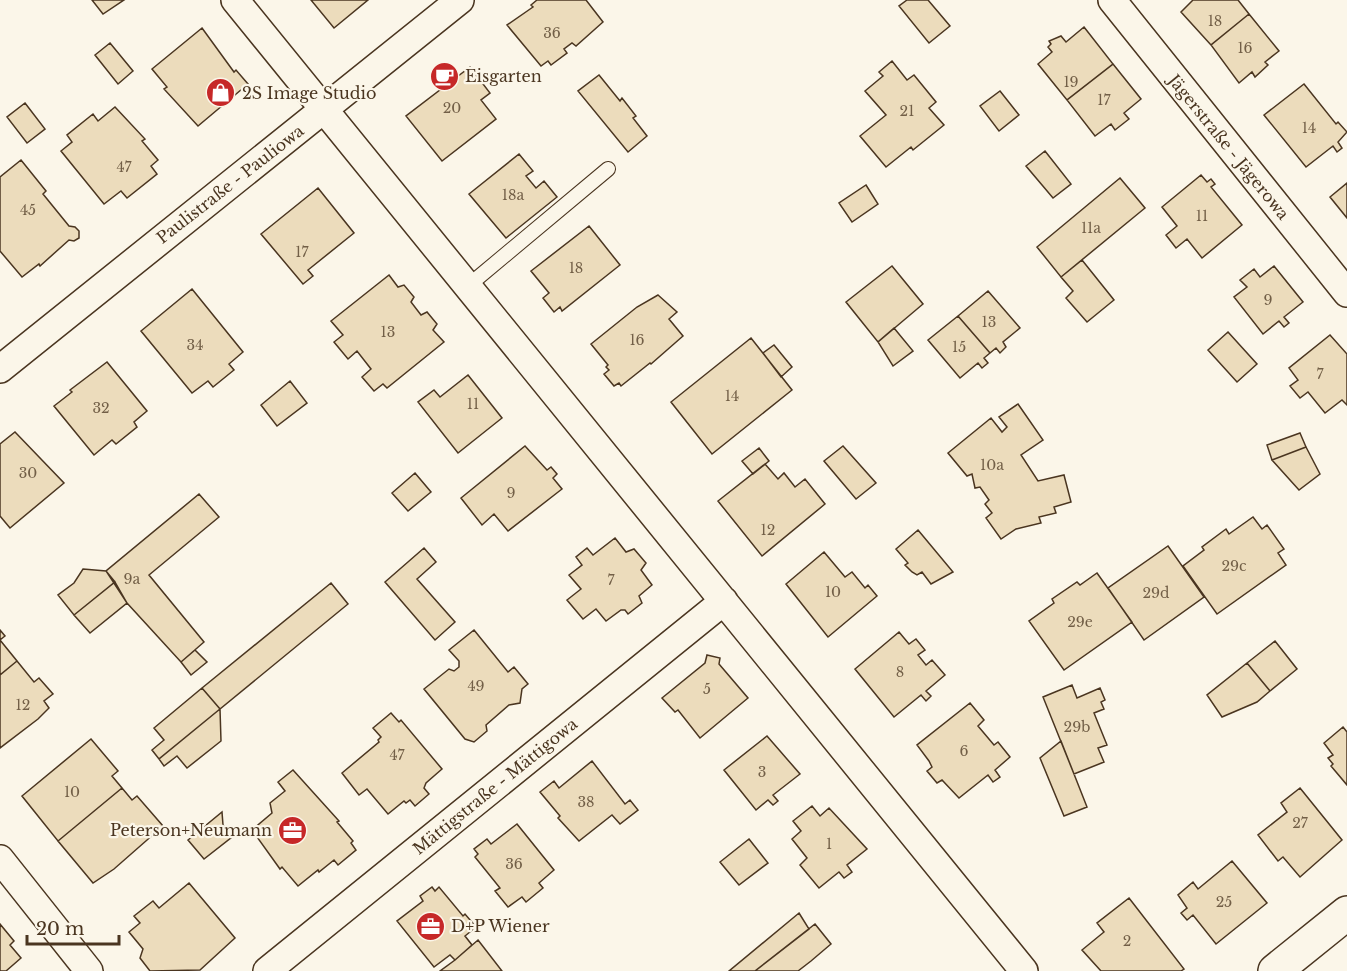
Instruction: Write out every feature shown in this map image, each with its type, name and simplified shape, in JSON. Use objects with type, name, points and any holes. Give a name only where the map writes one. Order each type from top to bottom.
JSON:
[{"type":"street","points":[[236,0],[1024,971]]},
{"type":"street","name":"Paulistraße - Pauliowa","points":[[0,369],[460,0]]},
{"type":"street","name":"Jägerstraße - Jägerowa","points":[[1112,0],[1347,293]]},
{"type":"street","name":"Mättigstraße - Mättigowa","points":[[267,971],[724,601]]},
{"type":"street","points":[[0,859],[89,971]]},
{"type":"street","points":[[1275,971],[1347,913]]},
{"type":"lane","points":[[468,286],[608,169]]},
{"type":"building","points":[[92,0],[124,0],[103,14]]},
{"type":"building","points":[[311,0],[368,0],[334,28]]},
{"type":"building","points":[[537,0],[586,0],[603,22],[576,46],[572,43],[564,49],[567,53],[551,65],[548,61],[541,66],[507,25],[533,7],[531,5]]},
{"type":"building","points":[[907,0],[928,0],[950,26],[929,43],[899,6]]},
{"type":"building","points":[[1193,0],[1238,0],[1249,14],[1211,45],[1181,12]]},
{"type":"building","points":[[1249,14],[1279,51],[1265,62],[1268,65],[1255,77],[1252,72],[1239,83],[1211,45]]},
{"type":"building","points":[[1084,27],[1113,64],[1067,100],[1038,64],[1052,52],[1048,47],[1051,44],[1049,41],[1061,36],[1066,42]]},
{"type":"building","points":[[202,28],[234,72],[236,70],[248,84],[198,126],[164,89],[167,87],[152,69]]},
{"type":"building","points":[[110,43],[133,71],[118,84],[95,55]]},
{"type":"building","points":[[892,61],[907,80],[914,75],[936,102],[929,108],[944,125],[913,150],[911,147],[886,167],[860,136],[886,115],[865,91],[883,76],[879,72]]},
{"type":"building","points":[[1113,64],[1141,99],[1124,113],[1129,119],[1115,130],[1111,124],[1095,136],[1067,100]]},
{"type":"building","points":[[470,67],[490,93],[481,100],[496,119],[442,161],[406,116]]},
{"type":"building","points":[[599,75],[620,101],[622,98],[636,116],[633,118],[647,136],[628,152],[578,91]]},
{"type":"building","points":[[1304,84],[1336,124],[1338,122],[1347,132],[1338,142],[1342,148],[1337,152],[1333,146],[1306,167],[1264,115]]},
{"type":"building","points":[[1000,91],[1019,115],[999,131],[980,106]]},
{"type":"building","points":[[25,103],[45,129],[27,143],[7,117]]},
{"type":"building","points":[[115,107],[145,139],[142,141],[158,160],[151,166],[157,174],[127,198],[121,191],[104,204],[61,151],[72,142],[67,135],[93,114],[98,121]]},
{"type":"building","points":[[1045,151],[1071,184],[1053,198],[1026,166]]},
{"type":"building","points":[[519,154],[533,171],[526,176],[536,188],[544,181],[557,197],[506,238],[469,194]]},
{"type":"building","points":[[21,160],[46,191],[43,194],[69,226],[79,231],[79,238],[74,241],[69,240],[40,266],[39,264],[22,277],[0,251],[0,177]]},
{"type":"building","points":[[1201,175],[1207,182],[1211,179],[1215,184],[1211,187],[1242,225],[1202,258],[1187,239],[1176,248],[1166,235],[1177,226],[1162,207]]},
{"type":"building","points":[[1120,178],[1145,208],[1061,277],[1037,247]]},
{"type":"building","points":[[1347,183],[1347,218],[1330,197]]},
{"type":"building","points":[[866,185],[878,204],[852,222],[839,203]]},
{"type":"building","points":[[318,188],[354,233],[308,270],[313,276],[303,284],[261,234]]},
{"type":"building","points":[[589,226],[620,265],[562,311],[560,307],[554,312],[543,298],[549,293],[531,271]]},
{"type":"building","points":[[1082,260],[1114,300],[1087,322],[1066,298],[1073,291],[1061,277]]},
{"type":"building","points":[[892,266],[923,304],[878,342],[846,302]]},
{"type":"building","points":[[1274,266],[1303,302],[1284,317],[1289,323],[1284,327],[1279,321],[1263,334],[1234,297],[1247,287],[1240,280],[1254,269],[1260,277]]},
{"type":"building","points":[[389,275],[398,287],[404,285],[414,297],[411,302],[421,315],[427,312],[437,324],[433,330],[444,342],[387,388],[383,384],[374,391],[362,377],[371,369],[357,351],[348,359],[334,342],[343,335],[331,321]]},
{"type":"building","points":[[192,289],[243,352],[229,364],[234,370],[213,387],[208,381],[192,393],[141,331]]},
{"type":"building","points":[[988,291],[1020,328],[1003,342],[1006,347],[1000,353],[996,348],[990,353],[958,316]]},
{"type":"building","points":[[658,295],[677,312],[669,319],[683,336],[621,386],[619,383],[614,386],[604,374],[609,370],[606,367],[608,365],[591,344],[637,307]]},
{"type":"building","points":[[958,316],[990,353],[984,358],[988,363],[982,368],[978,363],[960,378],[928,340]]},
{"type":"building","points":[[894,328],[913,351],[893,366],[878,342]]},
{"type":"building","points":[[1228,332],[1257,364],[1237,382],[1208,350]]},
{"type":"building","points":[[1330,335],[1347,354],[1347,405],[1342,400],[1325,413],[1308,392],[1300,398],[1290,386],[1298,380],[1289,368]]},
{"type":"building","points":[[751,338],[792,390],[712,454],[671,402]]},
{"type":"building","points":[[774,345],[792,367],[781,377],[763,353]]},
{"type":"building","points":[[107,362],[147,411],[134,422],[137,427],[116,444],[112,440],[94,455],[54,406],[72,392],[70,390]]},
{"type":"building","points":[[468,375],[502,418],[458,453],[418,402],[434,390],[440,397]]},
{"type":"building","points":[[290,381],[307,403],[277,426],[261,405]]},
{"type":"building","points":[[1018,404],[1043,440],[1021,455],[1038,481],[1064,475],[1071,502],[1054,507],[1056,513],[1039,517],[1041,523],[1016,529],[1001,539],[986,518],[992,513],[985,504],[989,500],[980,487],[975,488],[972,474],[967,476],[948,453],[991,418],[1002,432],[1007,427],[999,417]]},
{"type":"building","points":[[15,432],[64,483],[10,528],[0,516],[0,444]]},
{"type":"building","points":[[1300,433],[1306,447],[1272,460],[1267,445]]},
{"type":"building","points":[[525,446],[547,470],[551,467],[557,474],[553,478],[562,489],[508,531],[494,514],[482,525],[461,498]]},
{"type":"building","points":[[843,446],[876,483],[856,499],[824,461]]},
{"type":"building","points":[[1306,447],[1320,474],[1299,490],[1272,460]]},
{"type":"building","points":[[759,448],[769,461],[753,474],[742,461]]},
{"type":"building","points":[[765,464],[778,479],[784,473],[795,487],[805,479],[825,504],[762,556],[718,501]]},
{"type":"building","points":[[415,473],[431,492],[408,511],[392,493]]},
{"type":"building","points":[[199,494],[219,517],[149,575],[204,642],[181,662],[127,603],[106,571]]},
{"type":"building","points":[[1253,517],[1262,529],[1267,525],[1284,549],[1278,553],[1286,565],[1217,614],[1183,566],[1204,550],[1202,547],[1226,529],[1229,534]]},
{"type":"building","points":[[918,530],[953,572],[931,584],[922,572],[917,575],[905,565],[908,563],[896,549]]},
{"type":"building","points":[[615,538],[626,552],[634,549],[646,563],[641,570],[652,585],[639,596],[642,603],[628,614],[625,610],[621,610],[606,621],[596,609],[583,619],[567,600],[581,589],[569,575],[582,565],[576,557],[587,548],[593,555]]},
{"type":"building","points":[[1168,546],[1204,597],[1144,640],[1108,588]]},
{"type":"building","points":[[424,548],[436,562],[417,579],[455,622],[435,640],[385,582]]},
{"type":"building","points":[[824,552],[845,577],[852,572],[865,588],[868,585],[877,596],[828,637],[786,584]]},
{"type":"building","points":[[83,569],[106,571],[115,582],[74,615],[58,595],[74,583]]},
{"type":"building","points":[[1097,573],[1132,622],[1064,670],[1029,621],[1054,603],[1052,599],[1077,582],[1080,585]]},
{"type":"building","points":[[115,582],[127,603],[90,633],[74,615]]},
{"type":"building","points":[[331,583],[348,604],[220,709],[202,688]]},
{"type":"building","points":[[0,630],[5,636],[0,640]]},
{"type":"building","points":[[474,630],[508,672],[514,667],[528,684],[522,689],[520,703],[509,705],[486,725],[487,731],[474,742],[465,739],[424,689],[449,669],[454,671],[459,667],[459,661],[449,650]]},
{"type":"building","points":[[899,632],[909,644],[916,639],[925,650],[918,655],[926,665],[932,660],[945,675],[926,691],[931,696],[926,701],[921,695],[894,717],[855,669]]},
{"type":"building","points":[[0,640],[17,661],[0,675]]},
{"type":"building","points":[[1275,641],[1297,669],[1270,691],[1247,663]]},
{"type":"building","points":[[195,650],[207,662],[191,675],[181,662]]},
{"type":"building","points":[[707,655],[720,658],[719,664],[748,698],[700,738],[678,710],[675,712],[662,698],[705,663]]},
{"type":"building","points":[[17,661],[34,682],[39,678],[53,694],[44,701],[49,708],[0,748],[0,675]]},
{"type":"building","points":[[1247,663],[1270,691],[1257,702],[1222,717],[1207,695]]},
{"type":"building","points":[[1072,685],[1077,698],[1100,688],[1105,700],[1101,702],[1104,709],[1094,713],[1107,745],[1098,748],[1104,762],[1074,774],[1043,697]]},
{"type":"building","points":[[202,688],[220,709],[159,759],[152,750],[164,740],[154,728]]},
{"type":"building","points":[[970,703],[984,720],[978,726],[994,745],[998,742],[1010,757],[995,770],[1000,777],[993,782],[988,775],[959,798],[942,780],[937,783],[927,771],[932,767],[917,745]]},
{"type":"building","points":[[220,709],[221,741],[187,768],[177,756],[164,766],[159,759]]},
{"type":"building","points":[[391,713],[399,722],[401,720],[442,769],[426,783],[424,788],[429,794],[415,806],[410,800],[406,803],[404,801],[388,814],[367,789],[359,795],[342,773],[379,742],[381,737],[373,728]]},
{"type":"building","points":[[1343,727],[1347,732],[1347,785],[1331,766],[1333,764],[1328,758],[1333,755],[1324,743]]},
{"type":"building","points":[[767,736],[800,774],[773,795],[778,801],[773,805],[768,800],[756,810],[724,770]]},
{"type":"building","points":[[91,739],[118,771],[112,776],[122,788],[58,841],[22,796]]},
{"type":"building","points":[[1061,741],[1087,807],[1064,816],[1040,758]]},
{"type":"building","points":[[592,761],[625,804],[630,800],[638,810],[620,824],[612,815],[579,841],[558,818],[560,816],[540,792],[554,781],[559,788]]},
{"type":"building","points":[[293,770],[339,821],[337,822],[353,841],[351,843],[356,850],[338,865],[334,860],[298,886],[282,867],[280,869],[252,830],[272,813],[270,803],[285,791],[278,782]]},
{"type":"building","points":[[122,788],[132,800],[137,796],[163,826],[114,869],[93,883],[58,841]]},
{"type":"building","points":[[1300,788],[1342,840],[1300,877],[1283,857],[1278,861],[1258,835],[1287,812],[1281,803]]},
{"type":"building","points":[[812,806],[820,816],[829,808],[867,849],[847,865],[852,872],[844,878],[839,872],[819,888],[800,865],[807,858],[792,839],[801,831],[793,821]]},
{"type":"building","points":[[222,812],[223,825],[232,837],[204,859],[188,840]]},
{"type":"building","points":[[517,824],[554,870],[539,883],[543,888],[526,902],[522,897],[508,907],[495,891],[500,888],[475,857],[478,854],[474,849],[487,839],[491,844]]},
{"type":"building","points":[[749,839],[768,863],[739,885],[720,862]]},
{"type":"building","points":[[1232,861],[1267,903],[1216,944],[1193,915],[1187,920],[1181,913],[1187,908],[1178,895],[1193,882],[1198,889]]},
{"type":"building","points":[[189,883],[235,938],[200,970],[150,971],[140,958],[143,949],[129,932],[140,923],[134,916],[153,901],[159,908]]},
{"type":"building","points":[[432,887],[435,891],[439,887],[463,916],[465,914],[476,927],[465,936],[472,945],[455,960],[450,955],[434,967],[397,921],[423,901],[420,896]]},
{"type":"building","points":[[1129,898],[1184,969],[1181,971],[1101,971],[1082,950],[1104,932],[1097,923]]},
{"type":"building","points":[[799,913],[809,929],[755,971],[729,971]]},
{"type":"building","points":[[0,924],[14,941],[10,945],[21,958],[6,971],[0,971]]},
{"type":"building","points":[[815,924],[831,944],[811,961],[798,971],[755,971]]},
{"type":"building","points":[[478,940],[502,971],[440,971],[455,960]]},
{"type":"place","name":"Eisgarten","points":[[444,76]]},
{"type":"place","name":"2S Image Studio","points":[[221,93]]},
{"type":"place","name":"Peterson+Neumann","points":[[293,830]]},
{"type":"place","name":"D+P Wiener","points":[[430,926]]}]
